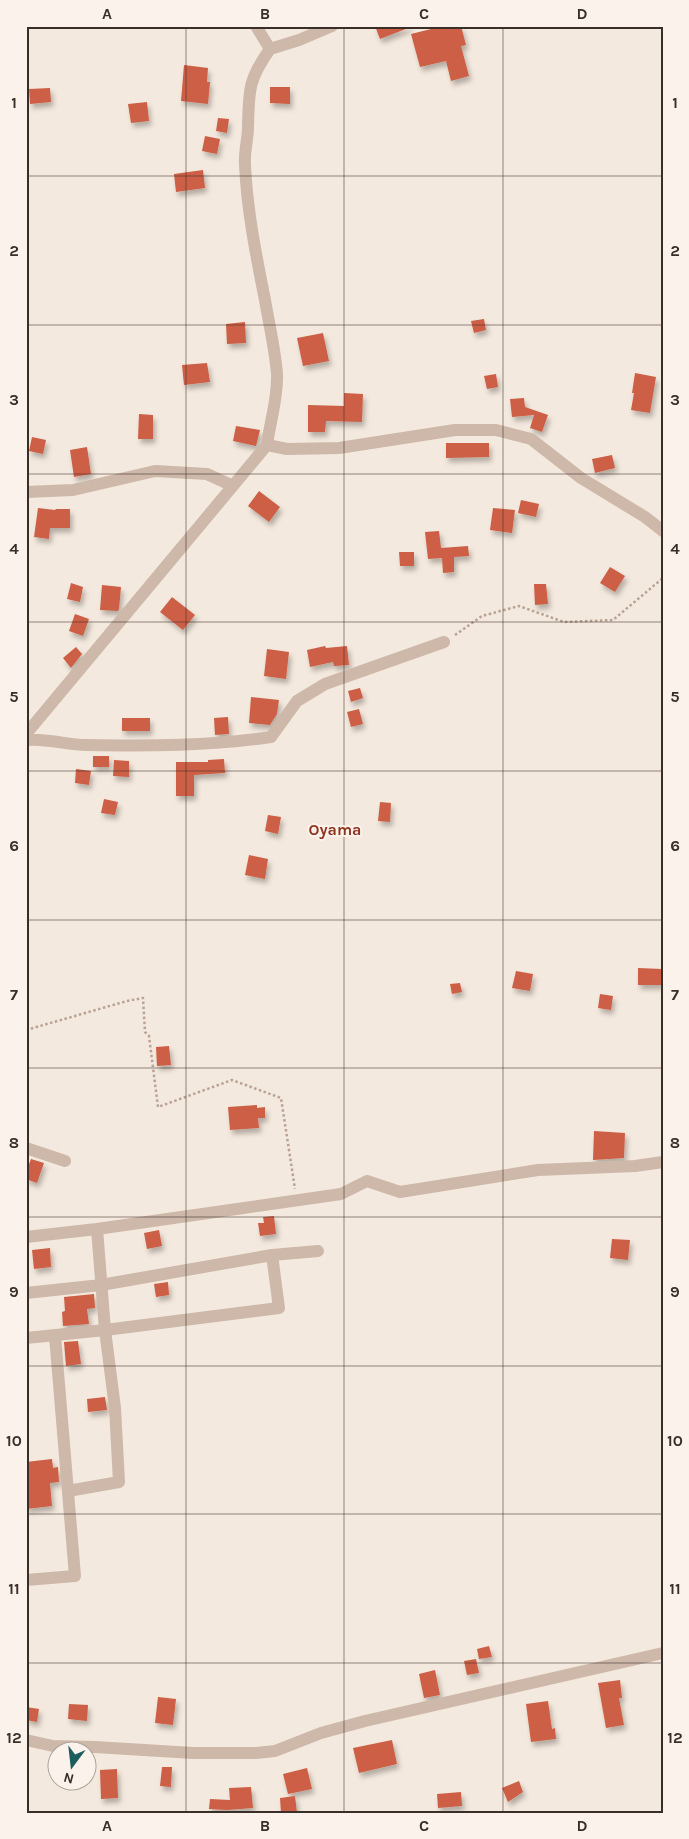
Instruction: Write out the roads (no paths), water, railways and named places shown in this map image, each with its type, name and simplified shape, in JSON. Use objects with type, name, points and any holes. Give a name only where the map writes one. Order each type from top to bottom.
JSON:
[{"type":"street","points":[[256,26],[270,49]]},
{"type":"street","points":[[26,734],[267,445],[276,398],[277,374],[274,346],[248,202],[245,163],[248,94],[256,69],[270,49],[299,40],[332,26]]},
{"type":"street","points":[[267,445],[287,449],[339,448],[456,430],[496,430],[531,439],[581,478],[663,531]]},
{"type":"street","points":[[26,492],[73,490],[155,471],[207,474],[233,486]]},
{"type":"street","points":[[26,740],[46,739],[87,745],[134,745],[239,742],[271,737],[298,701],[325,684],[444,642]]},
{"type":"street","points":[[26,1148],[65,1162]]},
{"type":"street","points":[[26,1237],[97,1229],[341,1194],[367,1181],[400,1192],[538,1170],[635,1166],[663,1162]]},
{"type":"street","points":[[68,1491],[119,1482],[115,1408],[105,1330],[97,1229]]},
{"type":"street","points":[[26,1293],[102,1285],[272,1255],[318,1251]]},
{"type":"street","points":[[26,1338],[279,1308],[272,1255]]},
{"type":"street","points":[[26,1580],[74,1576],[55,1336]]},
{"type":"street","points":[[26,1740],[53,1746],[193,1753],[256,1753],[276,1751],[322,1733],[366,1721],[663,1653]]},
{"type":"district","name":"Oyama","points":[[335,829]]}]
